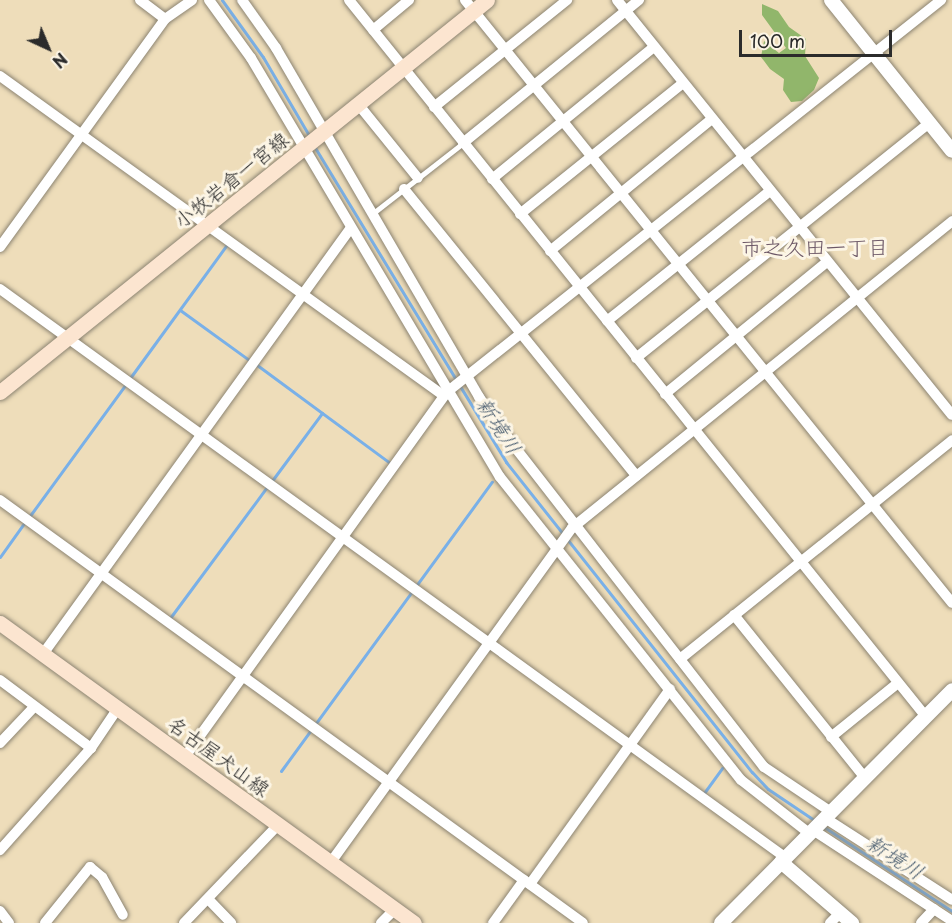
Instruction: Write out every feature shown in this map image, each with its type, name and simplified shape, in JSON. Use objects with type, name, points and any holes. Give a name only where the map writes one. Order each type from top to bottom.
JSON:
[{"type":"main road","name":"小牧岩倉一宮線","points":[[0,392],[404,68],[469,5],[487,0]]},
{"type":"main road","name":"名古屋犬山線","points":[[0,623],[414,923]]},
{"type":"street","points":[[140,0],[165,19]]},
{"type":"street","points":[[0,247],[165,19],[192,0]]},
{"type":"street","points":[[209,0],[251,58],[305,147],[350,229],[500,477],[558,545],[741,780],[812,832],[952,921]]},
{"type":"street","points":[[242,0],[276,48],[323,133],[466,376],[573,526],[764,767],[828,815],[952,900]]},
{"type":"street","points":[[349,0],[926,717]]},
{"type":"street","points":[[373,30],[409,0]]},
{"type":"street","points":[[434,107],[567,0]]},
{"type":"street","points":[[617,0],[952,415]]},
{"type":"street","points":[[463,143],[639,0]]},
{"type":"street","points":[[831,0],[952,152]]},
{"type":"street","points":[[184,758],[447,392],[741,155],[941,0]]},
{"type":"street","points":[[469,5],[952,603]]},
{"type":"street","points":[[492,179],[654,47]]},
{"type":"street","points":[[0,76],[302,294],[447,392]]},
{"type":"street","points":[[520,214],[683,83]]},
{"type":"street","points":[[358,104],[418,178]]},
{"type":"street","points":[[550,251],[712,118]]},
{"type":"street","points":[[636,358],[929,123]]},
{"type":"street","points":[[404,189],[636,476]]},
{"type":"street","points":[[607,321],[770,191]]},
{"type":"street","points":[[331,862],[573,526],[952,220]]},
{"type":"street","points":[[43,654],[350,229]]},
{"type":"street","points":[[665,394],[827,262]]},
{"type":"street","points":[[0,289],[630,745],[784,860],[835,918],[852,923]]},
{"type":"street","points":[[680,659],[952,440]]},
{"type":"street","points":[[0,500],[583,923]]},
{"type":"street","points":[[734,615],[865,778]]},
{"type":"street","points":[[0,680],[33,708],[91,748]]},
{"type":"street","points":[[831,737],[898,683]]},
{"type":"street","points":[[493,923],[527,882],[670,689]]},
{"type":"street","points":[[721,923],[952,690]]},
{"type":"street","points":[[0,743],[33,708]]},
{"type":"street","points":[[0,850],[91,748],[118,708]]},
{"type":"street","points":[[184,923],[209,900],[279,824]]},
{"type":"street","points":[[45,923],[90,867],[102,876],[123,915]]},
{"type":"street","points":[[209,900],[231,923]]},
{"type":"street","points":[[381,923],[395,909]]},
{"type":"street","points":[[921,923],[934,909]]},
{"type":"street","points":[[0,911],[9,923]]},
{"type":"lane","points":[[372,214],[463,143]]},
{"type":"green space","points":[[762,4],[778,11],[789,27],[806,39],[805,56],[819,78],[814,90],[802,101],[791,102],[783,90],[784,79],[770,69],[761,57],[764,41],[779,53],[786,48],[762,15]]},
{"type":"waterway","name":"新境川","points":[[222,0],[263,57],[310,137]]},
{"type":"waterway","name":"新境川","points":[[314,146],[506,462],[752,772],[768,789],[814,820]]},
{"type":"waterway","points":[[130,378],[228,243]]},
{"type":"waterway","points":[[180,310],[249,360]]},
{"type":"waterway","points":[[257,365],[390,463]]},
{"type":"waterway","points":[[29,517],[126,384]]},
{"type":"waterway","points":[[271,482],[322,413]]},
{"type":"waterway","points":[[281,771],[492,482]]},
{"type":"waterway","points":[[170,618],[267,487]]},
{"type":"waterway","points":[[0,557],[25,522]]},
{"type":"waterway","points":[[704,793],[722,768]]},
{"type":"waterway","name":"新境川","points":[[824,827],[952,911]]},
{"type":"district","name":"市之久田一丁目","points":[[815,246]]}]
